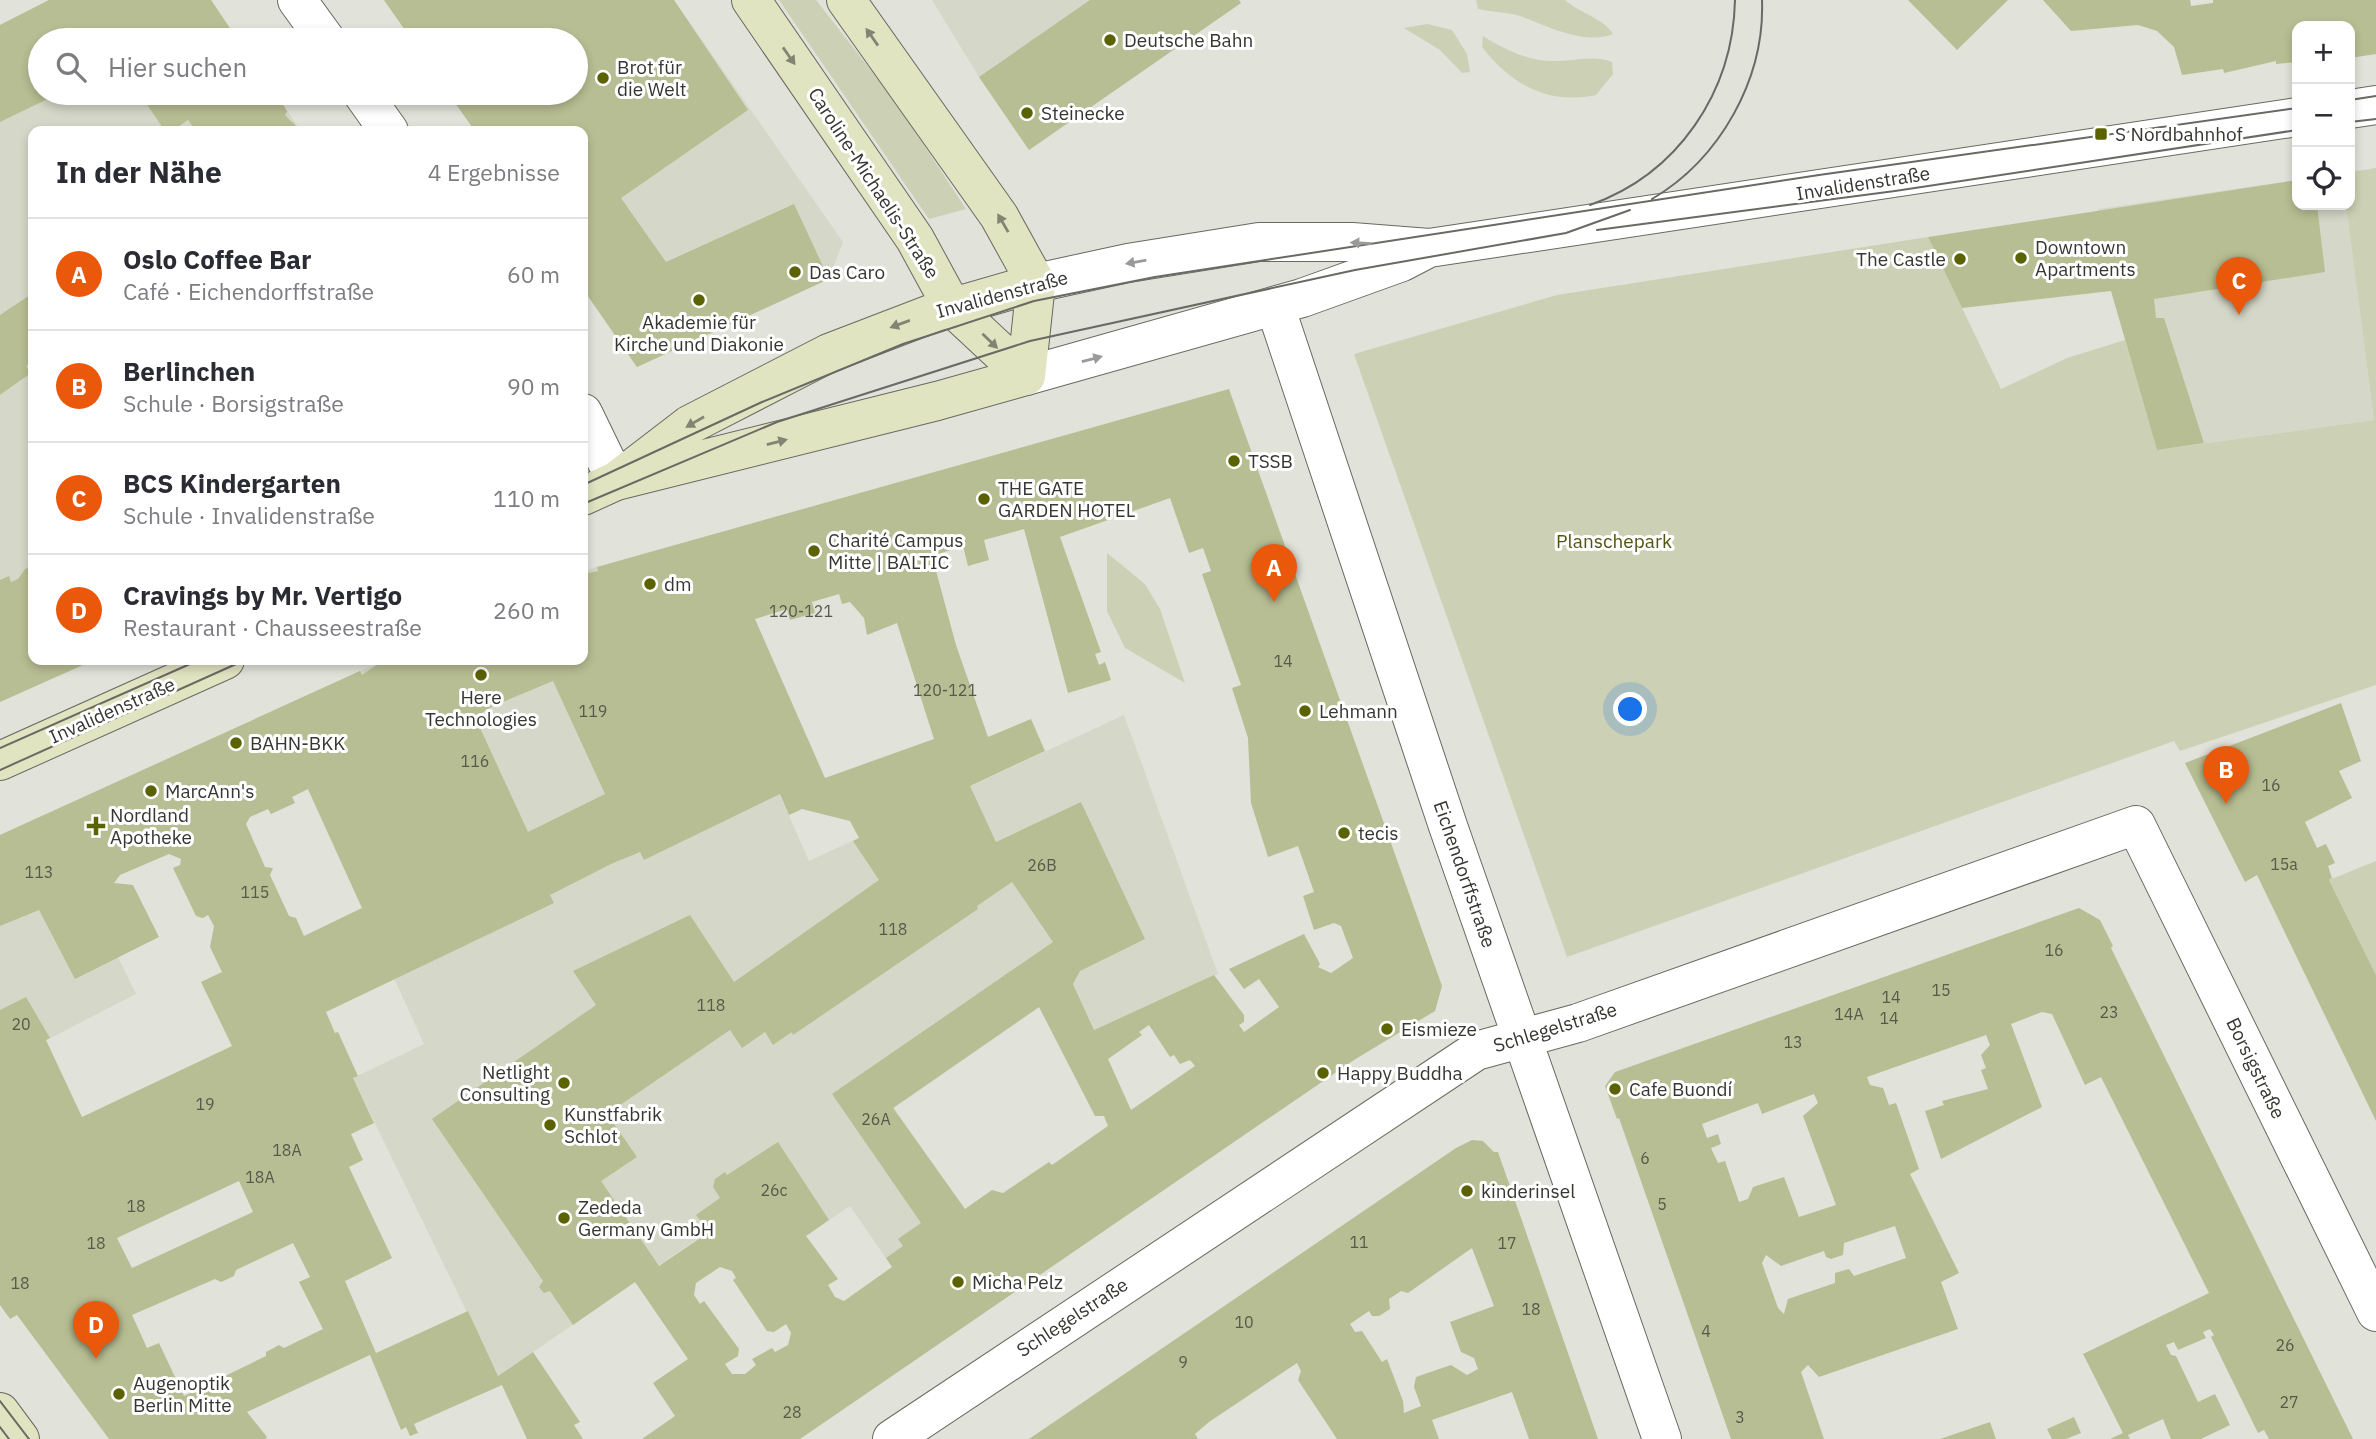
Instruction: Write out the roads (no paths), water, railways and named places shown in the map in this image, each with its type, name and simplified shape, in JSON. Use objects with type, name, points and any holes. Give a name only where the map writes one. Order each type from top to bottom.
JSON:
[{"type":"main road","name":"Caroline-Michaelis-Straße","points":[[751,0],[915,239],[952,307],[1026,376]]},
{"type":"main road","points":[[846,0],[999,216],[1036,283],[1026,376]]},
{"type":"main road","name":"Invalidenstraße","points":[[599,489],[665,440],[744,395],[842,348],[952,307],[1036,283]]},
{"type":"main road","name":"Invalidenstraße","points":[[599,489],[1026,376]]},
{"type":"main road","name":"Invalidenstraße","points":[[0,761],[214,665]]},
{"type":"main road","points":[[0,1412],[20,1439]]},
{"type":"street","points":[[297,0],[317,28]]},
{"type":"street","points":[[371,105],[385,126]]},
{"type":"street","points":[[2355,108],[2376,105]]},
{"type":"street","name":"Invalidenstraße","points":[[1036,283],[1128,263],[1259,242],[1352,242],[1429,248],[2292,118]]},
{"type":"street","name":"Invalidenstraße","points":[[1026,376],[1275,306],[1356,279],[1429,248]]},
{"type":"street","name":"Eichendorffstraße","points":[[1275,306],[1448,826],[1662,1439]]},
{"type":"street","points":[[588,437],[599,489]]},
{"type":"street","name":"Schlegelstraße","points":[[892,1439],[1476,1051],[1578,1023],[2137,825]]},
{"type":"street","name":"Borsigstraße","points":[[2137,825],[2376,1312]]},
{"type":"tram line","points":[[1590,205],[1621,191],[1650,173],[1674,151],[1695,125],[1724,66],[1732,34],[1735,0]]},
{"type":"tram line","points":[[1652,199],[1698,162],[1734,114],[1756,59],[1762,0]]},
{"type":"tram line","points":[[2355,99],[2376,96]]},
{"type":"tram line","points":[[588,483],[762,402],[903,344],[1034,301],[1155,277],[1819,175],[2292,109]]},
{"type":"tram line","points":[[2355,121],[2376,119]]},
{"type":"tram line","points":[[1597,230],[1895,191],[2292,131]]},
{"type":"tram line","points":[[588,502],[777,422],[1030,341],[1355,270],[1566,233],[1630,210]]},
{"type":"tram line","points":[[0,748],[188,665]]},
{"type":"tram line","points":[[0,770],[234,665]]},
{"type":"tram line","points":[[0,1401],[29,1439]]},
{"type":"tram line","points":[[0,1427],[9,1439]]},
{"type":"place","name":"Deutsche Bahn","points":[[1110,40]]},
{"type":"place","name":"Brot für die Welt","points":[[603,78]]},
{"type":"place","name":"Steinecke","points":[[1027,113]]},
{"type":"place","name":"S Nordbahnhof","points":[[2101,134]]},
{"type":"place","name":"Downtown Apartments","points":[[2021,258]]},
{"type":"place","name":"The Castle","points":[[1960,259]]},
{"type":"place","name":"Das Caro","points":[[795,272]]},
{"type":"place","name":"Akademie für Kirche und Diakonie","points":[[699,300]]},
{"type":"place","name":"BCS Kindergarten","points":[[2239,315]]},
{"type":"place","name":"TSSB","points":[[1234,461]]},
{"type":"place","name":"THE GATE GARDEN HOTEL","points":[[984,499]]},
{"type":"place","name":"Charité Campus Mitte | BALTIC","points":[[814,551]]},
{"type":"place","name":"dm","points":[[650,584]]},
{"type":"place","name":"Oslo Coffee Bar","points":[[1274,602]]},
{"type":"place","name":"Here Technologies","points":[[481,675]]},
{"type":"place","name":"Lehmann","points":[[1305,711]]},
{"type":"place","name":"BAHN-BKK","points":[[236,743]]},
{"type":"place","name":"MarcAnn's","points":[[151,791]]},
{"type":"place","name":"Berlinchen","points":[[2226,804]]},
{"type":"place","name":"Nordland Apotheke","points":[[96,826]]},
{"type":"place","name":"tecis","points":[[1344,833]]},
{"type":"place","name":"Eismieze","points":[[1387,1029]]},
{"type":"place","name":"Happy Buddha","points":[[1323,1073]]},
{"type":"place","name":"Netlight Consulting","points":[[564,1083]]},
{"type":"place","name":"Cafe Buondí","points":[[1615,1089]]},
{"type":"place","name":"Kunstfabrik Schlot","points":[[550,1125]]},
{"type":"place","name":"kinderinsel","points":[[1467,1191]]},
{"type":"place","name":"Zededa Germany GmbH","points":[[564,1218]]},
{"type":"place","name":"Micha Pelz","points":[[958,1282]]},
{"type":"place","name":"Cravings by Mr. Vertigo","points":[[96,1359]]},
{"type":"place","name":"Augenoptik Berlin Mitte","points":[[119,1394]]},
{"type":"park label","name":"Planschepark","points":[[1614,541]]}]
